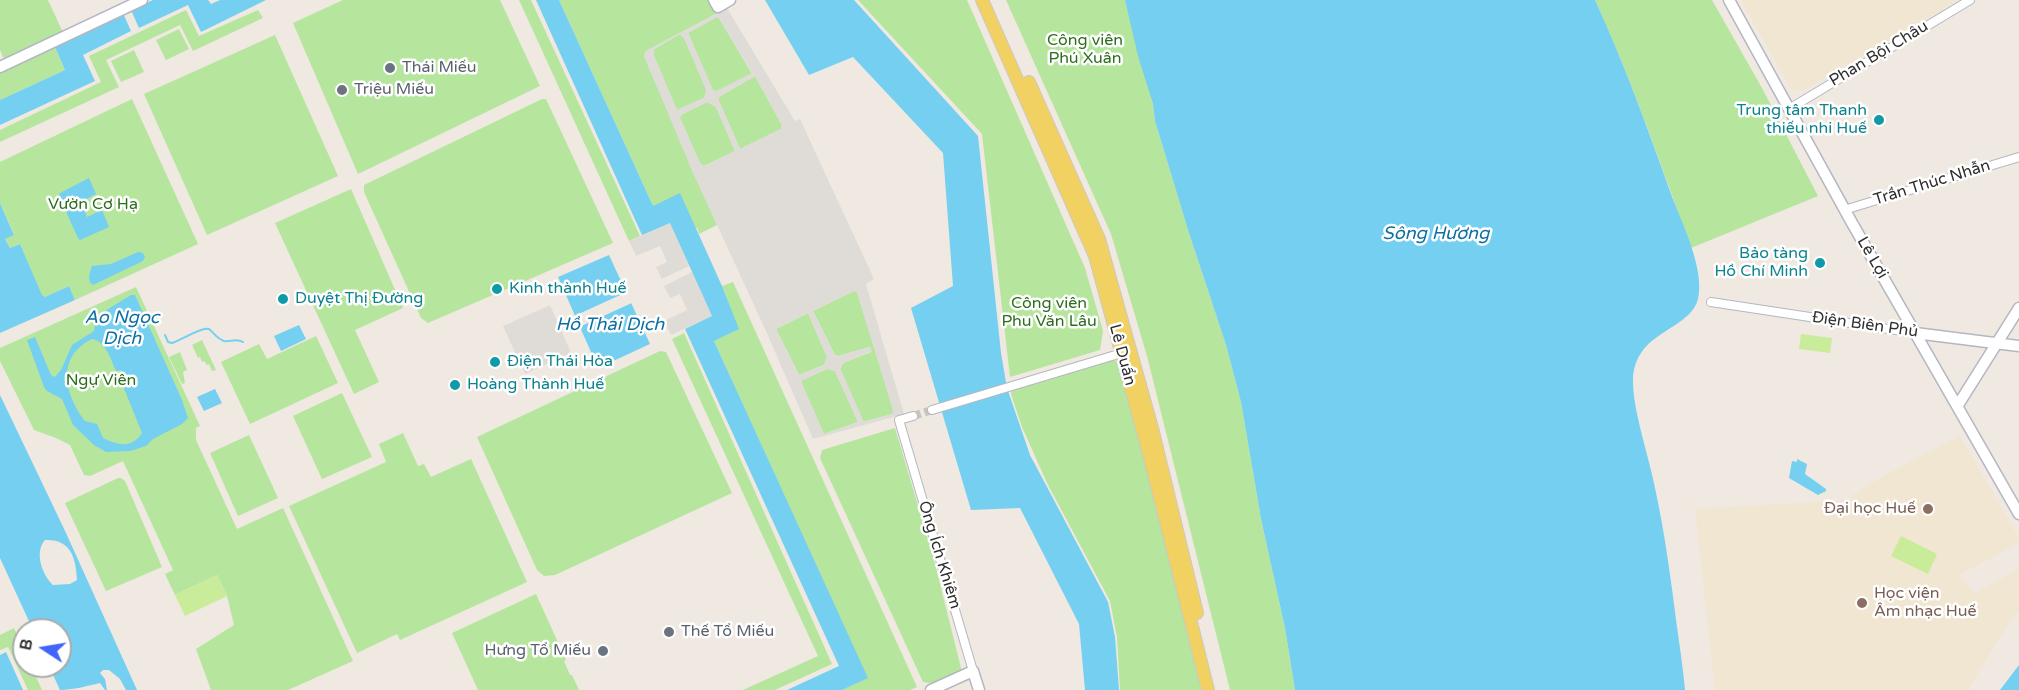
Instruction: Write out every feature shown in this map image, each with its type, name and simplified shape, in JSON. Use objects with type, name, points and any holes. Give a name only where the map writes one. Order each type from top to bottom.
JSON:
[{"type":"main road","points":[[1,63],[124,4],[142,0]]},
{"type":"main road","points":[[716,3],[730,0]]},
{"type":"main road","name":"Lê Duẩn","points":[[982,0],[1088,236],[1152,428],[1216,690]]},
{"type":"main road","name":"Lê Duẩn","points":[[991,0],[1099,238],[1208,690]]},
{"type":"main road","name":"Lê Lợi","points":[[1729,0],[1844,210],[2019,514]]},
{"type":"main road","points":[[1958,405],[2019,308]]},
{"type":"main road","name":"Điện Biên Phủ","points":[[1915,333],[2019,346]]},
{"type":"main road","points":[[930,690],[973,670]]},
{"type":"main road","name":"Ông Ích Khiêm","points":[[973,670],[979,690]]},
{"type":"street","name":"Phan Bội Châu","points":[[1789,109],[1970,0]]},
{"type":"street","name":"Trần Thúc Nhẫn","points":[[1844,210],[2019,157]]},
{"type":"street","name":"Điện Biên Phủ","points":[[1711,302],[1915,333]]},
{"type":"street","points":[[932,410],[1127,352]]},
{"type":"street","name":"Ông Ích Khiêm","points":[[913,416],[899,420],[973,670]]},
{"type":"shaded area","points":[[1741,0],[1958,0],[1802,91],[1791,89]]},
{"type":"shaded area","points":[[727,8],[795,121],[800,119],[874,279],[866,284],[904,414],[813,439],[693,173],[644,56],[646,51]],"holes":[[[719,18],[752,73],[717,91],[713,90],[688,33]],[[680,34],[684,38],[706,90],[704,98],[677,110],[654,55],[654,49]],[[755,76],[782,125],[781,129],[740,149],[719,97]],[[705,103],[716,107],[735,151],[704,166],[700,163],[680,118],[681,115]],[[854,291],[857,292],[892,414],[864,422],[840,368],[843,363],[872,351],[870,347],[835,355],[813,311]],[[808,313],[827,357],[824,365],[799,375],[776,329]],[[827,369],[835,371],[858,422],[824,434],[801,381]]]},
{"type":"shaded area","points":[[670,222],[689,266],[662,279],[656,267],[667,262],[660,246],[636,256],[629,241]]},
{"type":"shaded area","points":[[692,272],[712,316],[671,335],[664,321],[687,310],[680,294],[670,298],[664,286]]},
{"type":"shaded area","points":[[550,305],[571,353],[525,374],[503,326]]},
{"type":"shaded area","name":"Học viện Âm nhạc Huế","points":[[1960,436],[2019,538],[2019,543],[1959,575],[1975,593],[2019,569],[2019,612],[2011,619],[1968,690],[1715,690],[1695,509],[1850,500],[1853,495],[1883,476]]},
{"type":"green space","points":[[0,0],[48,0],[65,37],[7,66],[0,50]]},
{"type":"green space","points":[[343,0],[500,0],[540,86],[358,174],[293,23]]},
{"type":"green space","points":[[519,0],[531,0],[640,236],[629,241]]},
{"type":"green space","points":[[559,0],[722,0],[727,8],[646,51],[644,56],[717,225],[699,234],[698,229],[653,206]]},
{"type":"green space","name":"Công viên Phu Văn Lâu","points":[[858,0],[967,0],[1085,268],[1103,331],[1100,350],[1010,377],[982,134]]},
{"type":"green space","name":"Công viên Phú Xuân","points":[[1006,0],[1125,0],[1153,104],[1155,121],[1226,345],[1241,402],[1261,519],[1285,628],[1295,690],[1230,690],[1147,356],[1111,234]]},
{"type":"green space","points":[[1595,0],[1712,0],[1762,88],[1818,196],[1691,248],[1634,92]]},
{"type":"green space","points":[[186,10],[199,36],[258,10],[263,18],[193,51],[180,25],[106,60],[119,87],[0,142],[0,130],[101,82],[89,56]]},
{"type":"green space","points":[[719,18],[752,74],[713,91],[688,33]]},
{"type":"green space","points":[[179,29],[189,49],[166,60],[156,40]]},
{"type":"green space","points":[[680,34],[684,38],[707,90],[704,98],[677,110],[653,55],[654,49]]},
{"type":"green space","points":[[275,35],[338,176],[207,235],[144,94]]},
{"type":"green space","points":[[55,47],[65,70],[0,100],[0,72]]},
{"type":"green space","points":[[134,50],[144,72],[121,82],[111,61]]},
{"type":"green space","points":[[755,76],[782,125],[781,129],[740,149],[719,97]]},
{"type":"green space","name":"Vườn Cơ Hạ","points":[[132,99],[198,244],[75,300],[69,286],[45,297],[42,296],[20,244],[10,248],[5,238],[14,234],[0,203],[0,162]]},
{"type":"green space","points":[[546,99],[613,243],[428,323],[421,318],[364,192],[364,185]]},
{"type":"green space","points":[[705,103],[716,107],[735,151],[704,166],[700,163],[680,118],[681,115]]},
{"type":"green space","points":[[351,189],[403,308],[355,330],[379,382],[354,394],[275,223]]},
{"type":"green space","points":[[733,282],[917,687],[910,690],[842,690],[867,678],[714,341],[738,329],[722,286]]},
{"type":"green space","name":"Ngự Viên","points":[[136,287],[200,426],[196,428],[196,440],[237,529],[283,508],[353,661],[288,690],[211,690],[196,649],[234,625],[227,596],[217,575],[175,595],[165,574],[173,570],[123,461],[90,476],[84,475],[70,445],[34,430],[0,361],[0,348]]},
{"type":"green space","points":[[854,291],[857,292],[894,411],[892,414],[863,422],[840,369],[843,363],[871,352],[870,347],[835,355],[813,311]]},
{"type":"green space","points":[[808,313],[827,357],[824,365],[799,375],[776,329]]},
{"type":"green space","points":[[684,333],[832,664],[775,690],[743,690],[818,656],[672,339]]},
{"type":"green space","points":[[1801,334],[1832,338],[1830,353],[1799,349]]},
{"type":"green space","points":[[316,336],[338,383],[250,424],[221,362],[259,344],[267,359]]},
{"type":"green space","points":[[202,340],[216,370],[212,371],[209,364],[202,362],[200,357],[198,358],[192,345]]},
{"type":"green space","points":[[660,351],[666,352],[732,493],[555,575],[544,576],[537,570],[477,437]]},
{"type":"green space","points":[[180,352],[187,370],[183,372],[185,383],[182,384],[169,357]]},
{"type":"green space","points":[[1113,360],[1118,362],[1122,368],[1202,690],[1120,690],[1117,637],[1110,601],[1047,483],[1022,427],[1011,394],[1012,388]]},
{"type":"green space","points":[[827,369],[835,371],[858,422],[824,434],[801,383],[802,380]]},
{"type":"green space","points":[[342,393],[372,457],[322,479],[293,416]]},
{"type":"green space","points":[[895,428],[934,560],[962,672],[935,684],[923,682],[820,458],[822,450]]},
{"type":"green space","points":[[403,433],[418,466],[424,464],[431,477],[471,459],[527,582],[400,640],[397,634],[357,653],[289,506],[386,462],[379,444]]},
{"type":"green space","points":[[249,435],[278,498],[238,516],[210,453]]},
{"type":"green space","points":[[118,478],[125,481],[162,567],[106,591],[65,503]]},
{"type":"green space","points":[[1901,536],[1937,554],[1928,574],[1891,556]]},
{"type":"green space","points":[[217,575],[227,596],[185,616],[175,595]]},
{"type":"green space","points":[[536,594],[566,660],[564,661],[570,675],[579,690],[478,690],[452,633]]},
{"type":"green space","points":[[12,629],[12,656],[8,647],[0,650],[0,635]]},
{"type":"green space","points":[[22,678],[36,678],[42,690],[28,690]]},
{"type":"water","points":[[153,0],[208,0],[211,4],[220,0],[266,0],[201,32],[188,5],[139,28],[131,10]]},
{"type":"water","points":[[536,0],[559,0],[653,206],[680,193],[739,329],[714,341],[868,678],[842,690],[787,690],[839,666],[685,329],[712,316],[670,223],[642,235]]},
{"type":"water","points":[[765,0],[854,0],[978,136],[1001,353],[1007,388],[1030,455],[1108,602],[1115,637],[1119,690],[1085,690],[1079,624],[1020,508],[971,510],[911,308],[953,286],[943,153],[853,57],[809,75]]},
{"type":"water","name":"Sông Hương","points":[[1125,0],[1595,0],[1616,48],[1691,246],[1698,274],[1698,299],[1693,310],[1642,351],[1636,364],[1633,381],[1636,406],[1665,540],[1685,690],[1295,690],[1285,628],[1261,519],[1241,402],[1226,345],[1155,121],[1153,104],[1138,56]]},
{"type":"water","points":[[123,13],[131,31],[83,55],[95,81],[0,125],[0,100],[65,70],[55,47]]},
{"type":"water","points":[[89,178],[96,194],[81,202],[87,217],[102,210],[109,227],[80,240],[59,196],[60,193]]},
{"type":"water","points":[[0,203],[14,235],[5,239],[10,248],[20,244],[42,295],[45,297],[69,286],[75,300],[0,333]]},
{"type":"water","points":[[138,252],[143,253],[145,257],[143,261],[93,285],[91,283],[89,276],[92,266],[111,264]]},
{"type":"water","name":"Hồ Thái Dịch","points":[[609,255],[650,344],[598,368],[558,277]]},
{"type":"water","name":"Ao Ngọc Dịch","points":[[131,295],[135,295],[188,418],[182,424],[153,439],[146,446],[130,451],[106,452],[94,445],[73,425],[62,399],[44,387],[27,340],[35,337],[51,375],[55,377],[61,370],[72,345],[94,331],[96,318]],"holes":[[[92,339],[97,340],[107,352],[116,371],[121,370],[125,379],[121,381],[142,433],[134,442],[119,444],[103,438],[97,424],[85,421],[72,400],[67,377],[72,356]]]},
{"type":"water","points":[[299,325],[306,339],[281,351],[274,336]]},
{"type":"water","points":[[215,389],[222,403],[204,411],[197,397]]},
{"type":"water","points":[[0,395],[137,690],[126,690],[120,679],[109,670],[103,670],[100,673],[105,679],[107,690],[100,683],[60,690],[54,678],[72,678],[72,618],[28,618],[0,558]],"holes":[[[45,540],[66,546],[73,557],[77,580],[70,584],[53,585],[43,570],[40,551]]]},
{"type":"water","points":[[1797,459],[1807,464],[1805,474],[1826,491],[1818,495],[1789,478],[1792,461],[1797,462]]},
{"type":"water","points":[[6,652],[12,665],[12,678],[18,678],[23,690],[0,690],[0,655]]},
{"type":"water","points":[[2019,665],[2019,690],[2000,690]]},
{"type":"pier","points":[[629,291],[634,302],[577,328],[572,317]]},
{"type":"waterway","points":[[165,335],[168,342],[172,343],[209,329],[224,341],[243,342]]},
{"type":"tunnel","points":[[913,416],[932,410]]},
{"type":"place","name":"Thái Miếu","points":[[390,68]]},
{"type":"place","name":"Triệu Miếu","points":[[342,90]]},
{"type":"place","name":"Trung tâm Thanh thiếu nhi Huế","points":[[1879,120]]},
{"type":"place","name":"Bảo tàng Hồ Chí Minh","points":[[1820,263]]},
{"type":"place","name":"Kinh thành Huế","points":[[497,289]]},
{"type":"place","name":"Duyệt Thị Đường","points":[[283,299]]},
{"type":"place","name":"Điện Thái Hòa","points":[[495,362]]},
{"type":"place","name":"Hoàng Thành Huế","points":[[455,385]]},
{"type":"place","name":"Đại học Huế","points":[[1928,509]]},
{"type":"place","name":"Học viện Âm nhạc Huế","points":[[1862,603]]},
{"type":"place","name":"Thế Tổ Miếu","points":[[669,632]]},
{"type":"place","name":"Hưng Tổ Miếu","points":[[603,651]]}]
